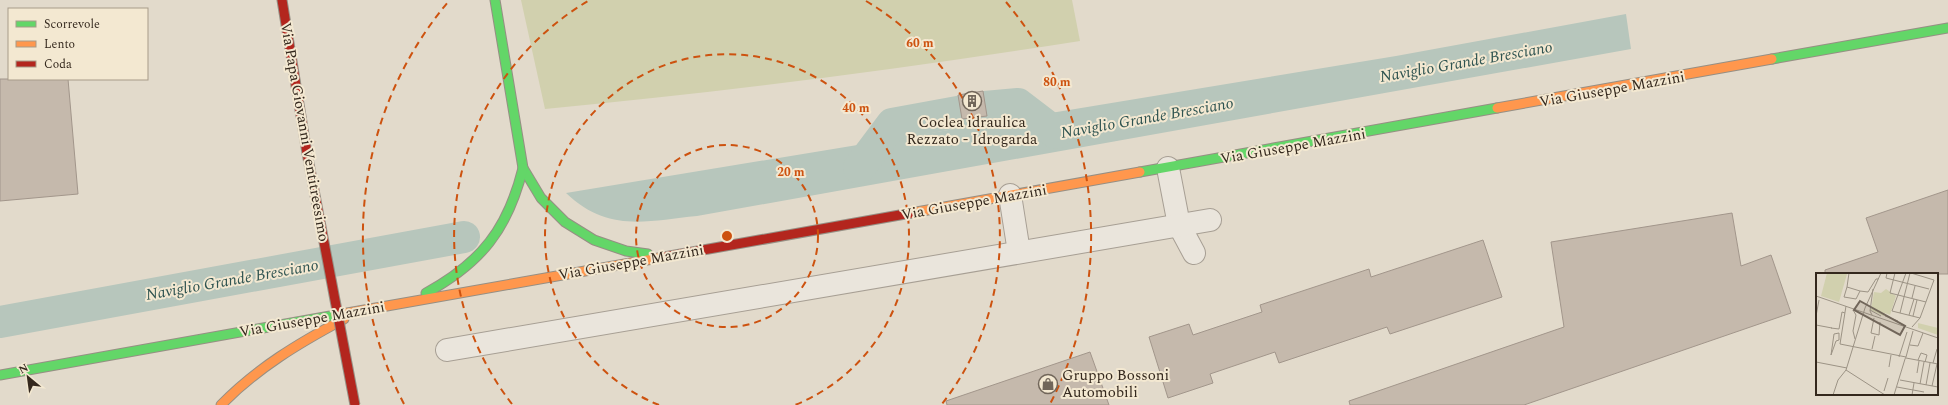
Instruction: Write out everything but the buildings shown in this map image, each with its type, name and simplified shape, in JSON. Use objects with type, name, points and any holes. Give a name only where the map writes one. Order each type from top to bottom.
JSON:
[{"type":"main road","name":"Via Papa Giovanni Ventitreesimo","points":[[282,0],[307,153],[355,405]]},
{"type":"main road","points":[[495,0],[523,168],[541,198],[565,222],[594,240],[626,251],[663,256]]},
{"type":"main road","name":"Via Giuseppe Mazzini","points":[[0,375],[1948,28]]},
{"type":"main road","points":[[410,301],[444,284],[473,262],[496,235],[514,203],[523,168]]},
{"type":"main road","points":[[221,405],[236,388],[295,346],[362,310]]},
{"type":"street","points":[[1168,168],[1179,225],[1194,253]]},
{"type":"street","points":[[1010,195],[1019,252]]},
{"type":"street","points":[[448,350],[1210,220]]},
{"type":"green space","points":[[521,0],[1072,0],[1080,41],[813,79],[545,109]]},
{"type":"water","points":[[1626,14],[1631,49],[697,216],[644,221],[612,219],[597,214],[582,206],[566,193],[1396,56]]},
{"type":"waterway","points":[[859,168],[892,124],[985,107],[1018,104],[1056,133]]},
{"type":"waterway","name":"Naviglio Grande Bresciano","points":[[0,322],[464,237]]},
{"type":"traffic: fast","points":[[495,0],[523,168],[541,198],[565,222],[594,240],[626,251],[648,254]]},
{"type":"traffic: fast","points":[[1772,59],[1948,28]]},
{"type":"traffic: fast","points":[[1140,172],[1497,108]]},
{"type":"traffic: fast","points":[[426,293],[445,282],[462,269],[490,242],[509,209],[517,190],[523,168]]},
{"type":"traffic: fast","points":[[0,375],[336,315]]},
{"type":"traffic: slow","points":[[1497,108],[1772,59]]},
{"type":"traffic: slow","points":[[911,213],[1140,172]]},
{"type":"traffic: slow","points":[[336,315],[664,257]]},
{"type":"traffic: slow","points":[[221,405],[249,379],[279,357],[344,319]]},
{"type":"traffic: jam","points":[[282,0],[307,153]]},
{"type":"traffic: jam","points":[[307,153],[355,405]]},
{"type":"traffic: jam","points":[[664,257],[911,213]]},
{"type":"place","name":"Coclea idraulica Rezzato - Idrogarda","points":[[972,101]]},
{"type":"place","name":"Gruppo Bossoni Automobili","points":[[1048,384]]}]
